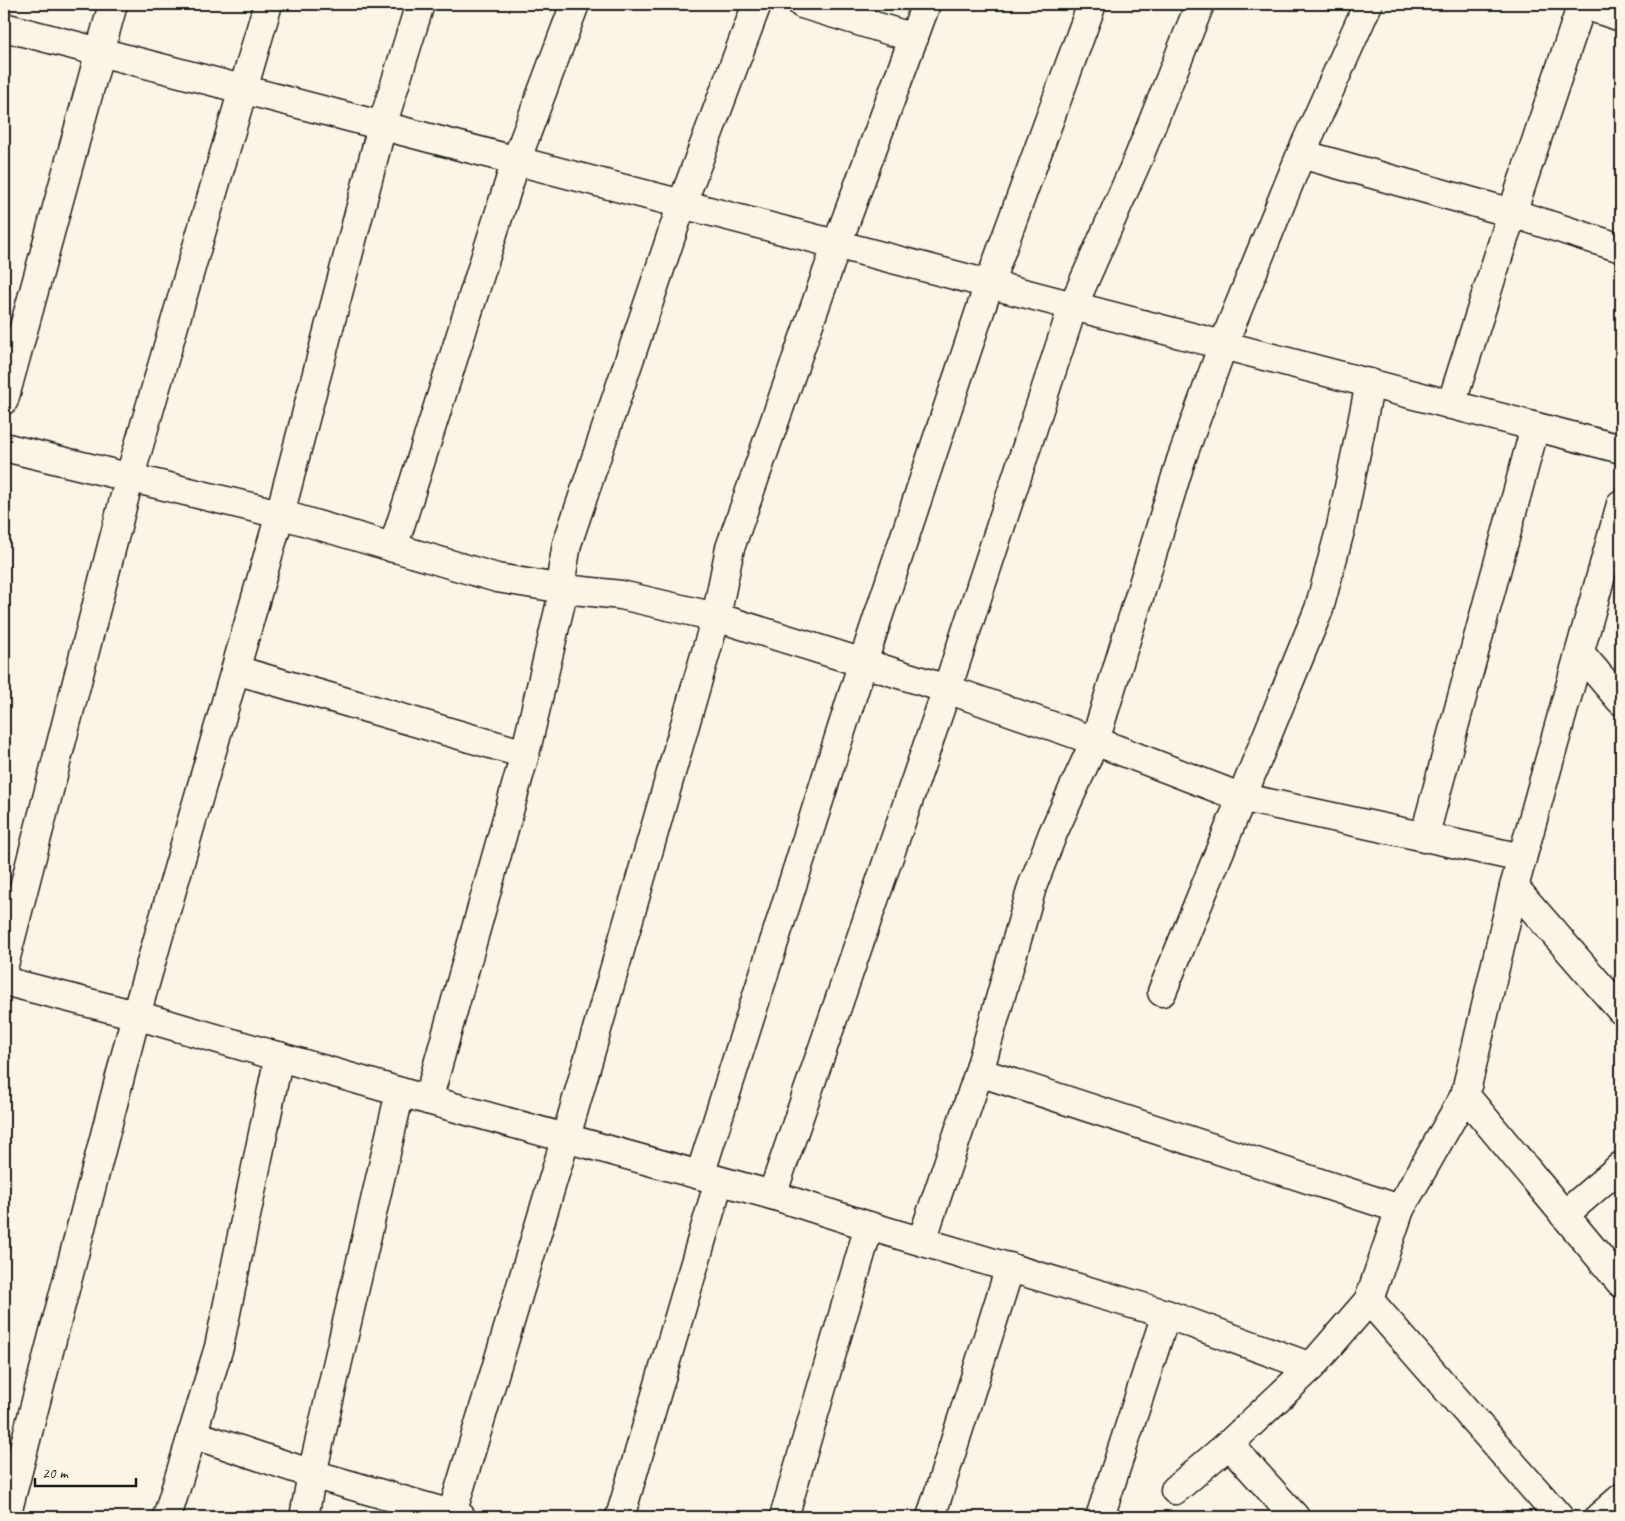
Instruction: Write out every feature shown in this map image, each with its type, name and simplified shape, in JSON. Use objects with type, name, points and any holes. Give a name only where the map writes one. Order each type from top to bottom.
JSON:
[{"type":"street","points":[[4,400],[113,4]]},
{"type":"street","points":[[4,965],[130,476],[268,4]]},
{"type":"street","points":[[6,1510],[136,1015],[280,514],[382,126],[420,4]]},
{"type":"street","points":[[393,548],[516,161],[575,4]]},
{"type":"street","points":[[428,1100],[525,754],[564,589],[562,572],[567,544],[682,204],[757,4]]},
{"type":"street","points":[[802,4],[914,38]]},
{"type":"street","points":[[192,1434],[312,1474],[455,1517],[716,617],[730,548],[836,244],[926,4]]},
{"type":"street","points":[[620,1517],[710,1178],[863,662],[990,284],[1092,4]]},
{"type":"street","points":[[772,1195],[947,690],[1073,306],[1138,159],[1200,4]]},
{"type":"street","points":[[922,1240],[979,1072],[1032,888],[1053,833],[1095,742],[1181,460],[1223,346],[1301,154],[1368,4]]},
{"type":"street","points":[[1451,405],[1512,213],[1599,8]]},
{"type":"street","points":[[4,27],[1621,449]]},
{"type":"street","points":[[1301,154],[1512,213],[1621,248]]},
{"type":"street","points":[[1162,992],[1240,797],[1319,609],[1341,527],[1370,384]]},
{"type":"street","points":[[1424,838],[1535,426]]},
{"type":"street","points":[[4,447],[130,476],[280,514],[497,578],[564,589],[622,595],[716,617],[947,690],[1095,742],[1240,797],[1522,858]]},
{"type":"street","points":[[1175,1490],[1229,1444],[1311,1367],[1370,1300],[1400,1209],[1465,1095],[1514,888],[1621,504]]},
{"type":"street","points":[[1580,652],[1621,700]]},
{"type":"street","points":[[236,670],[525,754]]},
{"type":"street","points":[[1514,888],[1621,1010]]},
{"type":"street","points":[[4,981],[136,1015],[428,1100],[772,1195],[869,1226],[922,1240],[1166,1314],[1311,1367]]},
{"type":"street","points":[[167,1517],[219,1347],[279,1056]]},
{"type":"street","points":[[979,1072],[1400,1209]]},
{"type":"street","points":[[304,1517],[312,1474],[400,1092]]},
{"type":"street","points":[[1465,1095],[1621,1283]]},
{"type":"street","points":[[1564,1215],[1621,1166]]},
{"type":"street","points":[[784,1517],[869,1226]]},
{"type":"street","points":[[931,1517],[1010,1267]]},
{"type":"street","points":[[1370,1300],[1559,1517]]},
{"type":"street","points":[[1100,1517],[1166,1314]]},
{"type":"street","points":[[1229,1444],[1295,1517]]},
{"type":"street","points":[[1599,1517],[1621,1498]]}]
